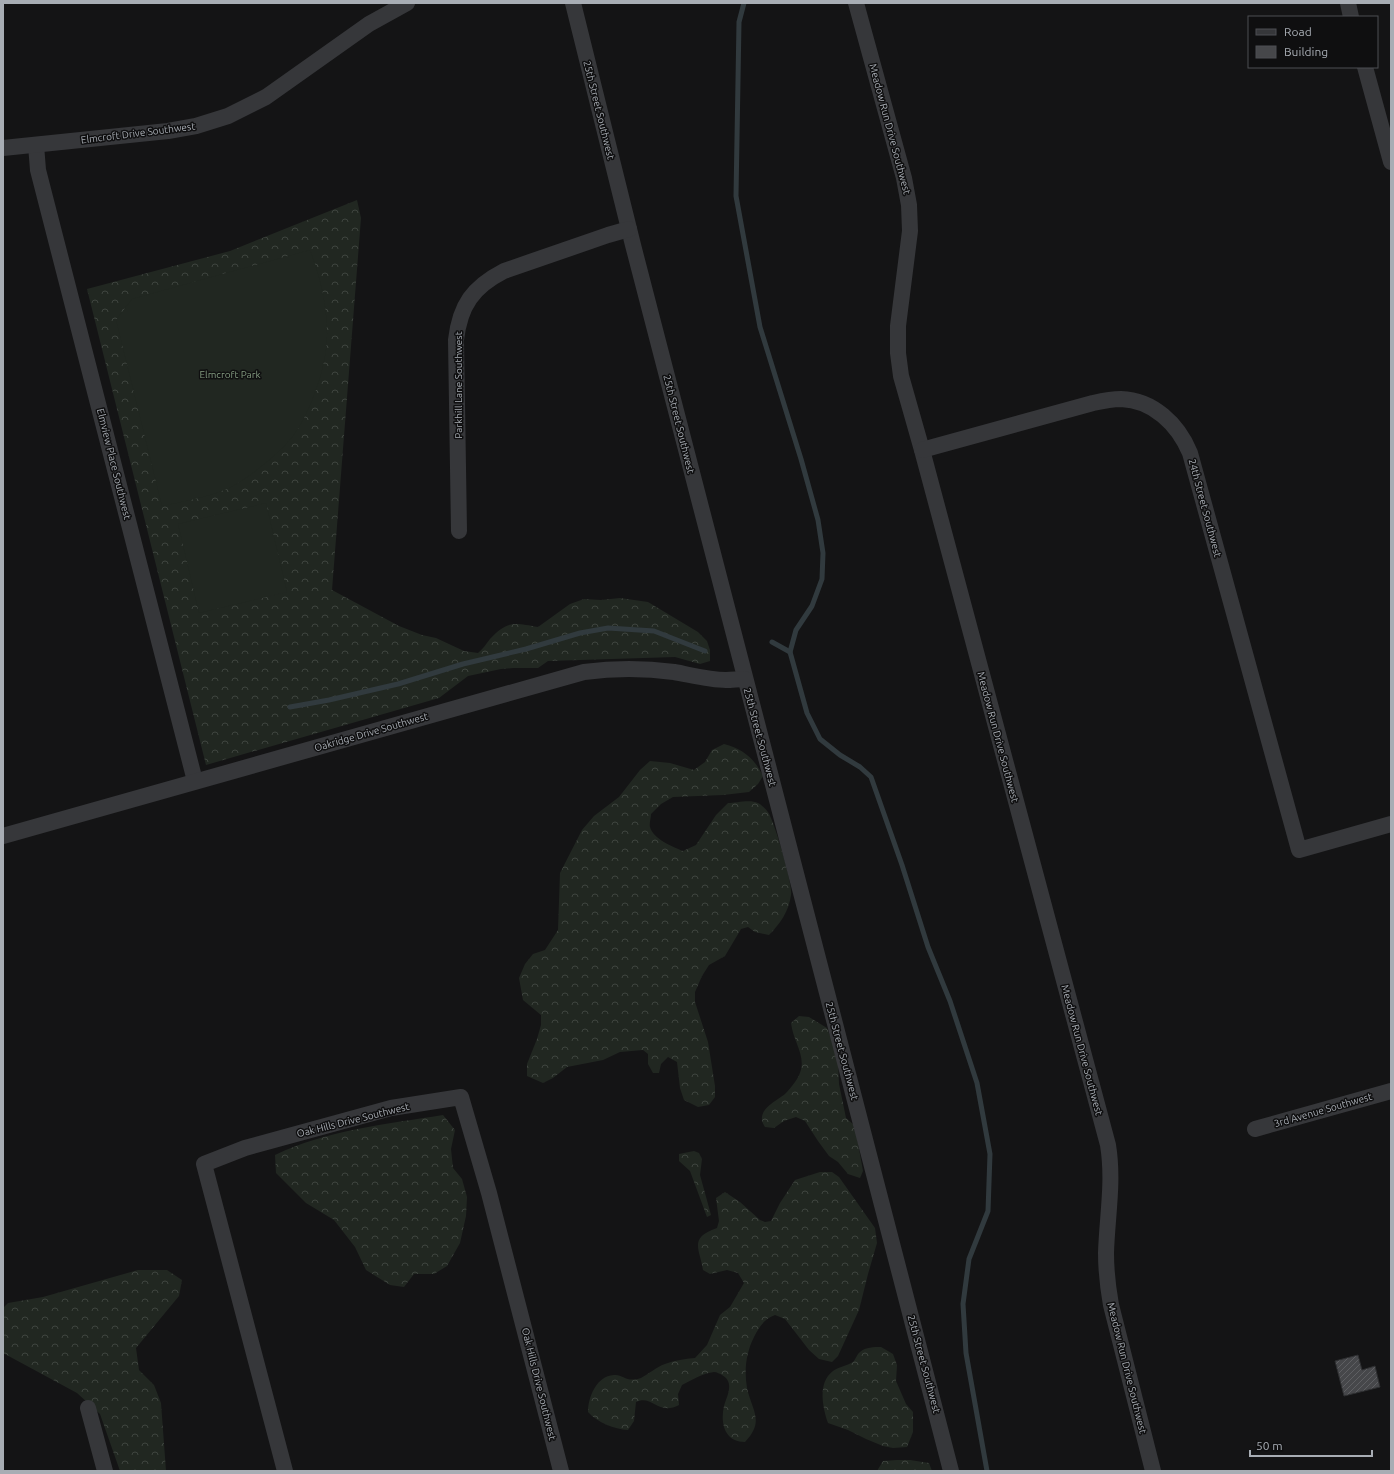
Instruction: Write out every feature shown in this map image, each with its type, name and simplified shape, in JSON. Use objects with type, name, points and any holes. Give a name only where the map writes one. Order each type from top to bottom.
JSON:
[{"type":"street","name":"Elmcroft Drive Southwest","points":[[3,148],[168,131],[196,126],[228,116],[266,97],[369,24],[407,3]]},
{"type":"street","name":"25th Street Southwest","points":[[573,3],[629,229],[951,1471]]},
{"type":"street","name":"Meadow Run Drive Southwest","points":[[856,3],[908,198],[910,231],[898,326],[898,353],[901,376],[1108,1145],[1111,1170],[1106,1252],[1108,1288],[1153,1471]]},
{"type":"street","points":[[1348,3],[1351,16]]},
{"type":"street","points":[[1365,68],[1391,162]]},
{"type":"street","name":"Elmview Place Southwest","points":[[36,145],[38,170],[195,782]]},
{"type":"street","name":"Parkhill Lane Southwest","points":[[459,531],[456,340],[459,319],[470,296],[490,278],[504,271],[629,229]]},
{"type":"street","name":"24th Street Southwest","points":[[922,450],[1093,403],[1109,400],[1121,399],[1142,403],[1172,422],[1190,453],[1299,850],[1391,824]]},
{"type":"street","name":"Oakridge Drive Southwest","points":[[3,836],[584,672],[626,668],[673,672],[704,678],[726,680],[745,679]]},
{"type":"street","name":"3rd Avenue Southwest","points":[[1255,1129],[1391,1091]]},
{"type":"street","name":"Oak Hills Drive Southwest","points":[[285,1471],[204,1164],[245,1148],[391,1108],[461,1098],[489,1193],[561,1471]]},
{"type":"street","points":[[88,1408],[105,1471]]},
{"type":"green space","name":"Elmcroft Park","points":[[357,200],[361,218],[332,590],[399,626],[422,635],[436,638],[464,651],[478,653],[496,633],[507,626],[517,624],[538,627],[570,604],[584,599],[601,600],[620,598],[648,602],[698,632],[707,641],[710,650],[710,661],[700,664],[675,657],[548,661],[538,668],[501,669],[468,676],[439,698],[206,765],[87,289],[230,251]]},
{"type":"green space","points":[[310,250],[320,280],[324,301],[327,322],[327,345],[317,387],[300,426],[287,443],[272,458],[235,485],[195,499],[162,506],[116,320],[132,299]]},
{"type":"green space","points":[[266,503],[287,592],[199,613],[178,524]]},
{"type":"green space","points":[[724,744],[737,749],[752,759],[763,776],[758,784],[749,792],[723,795],[673,797],[661,804],[651,814],[650,824],[652,831],[659,839],[683,851],[696,845],[716,815],[728,803],[747,801],[755,802],[761,805],[769,814],[787,868],[791,895],[786,912],[780,922],[769,935],[755,932],[748,927],[741,929],[725,956],[709,965],[695,992],[695,1002],[708,1042],[715,1086],[715,1097],[709,1105],[698,1107],[684,1100],[680,1088],[677,1062],[668,1057],[661,1064],[659,1073],[653,1073],[648,1064],[648,1054],[643,1050],[620,1052],[603,1060],[567,1067],[553,1078],[543,1083],[527,1076],[527,1064],[541,1025],[541,1015],[523,1000],[519,978],[525,964],[533,954],[545,950],[558,930],[560,873],[582,830],[594,816],[619,797],[640,770],[650,761],[670,763],[694,770],[705,762],[712,750]]},
{"type":"green space","points":[[799,1016],[809,1017],[827,1028],[833,1043],[838,1061],[839,1084],[846,1118],[854,1125],[857,1138],[863,1171],[860,1178],[848,1174],[838,1162],[829,1156],[805,1121],[796,1117],[784,1121],[774,1128],[765,1127],[762,1121],[762,1116],[767,1108],[786,1093],[800,1074],[802,1060],[791,1023]]},
{"type":"green space","points":[[443,1115],[455,1130],[451,1149],[453,1168],[462,1179],[467,1197],[466,1216],[460,1243],[447,1266],[434,1274],[414,1274],[404,1287],[390,1285],[366,1270],[355,1247],[334,1220],[306,1203],[276,1173],[275,1155],[315,1139],[336,1134],[379,1125]]},
{"type":"green space","points":[[694,1151],[699,1153],[702,1159],[700,1175],[711,1215],[707,1217],[690,1171],[679,1161],[679,1154]]},
{"type":"green space","points":[[820,1172],[832,1172],[839,1177],[875,1228],[877,1243],[859,1310],[838,1356],[832,1362],[819,1359],[809,1350],[785,1319],[775,1315],[765,1321],[754,1337],[746,1362],[747,1388],[756,1422],[751,1435],[745,1442],[733,1439],[726,1431],[723,1413],[729,1385],[726,1378],[715,1372],[702,1375],[682,1385],[678,1394],[679,1405],[672,1408],[660,1407],[651,1402],[642,1400],[636,1402],[634,1421],[628,1430],[606,1425],[592,1416],[588,1412],[591,1394],[602,1379],[614,1375],[632,1380],[641,1378],[669,1363],[695,1358],[707,1345],[720,1315],[730,1307],[744,1283],[738,1273],[727,1270],[710,1274],[703,1270],[698,1245],[702,1236],[717,1228],[719,1221],[716,1198],[725,1192],[740,1202],[760,1220],[765,1222],[771,1221],[780,1203],[795,1180]]},
{"type":"green space","points":[[138,1270],[167,1270],[182,1280],[179,1296],[136,1348],[139,1370],[154,1385],[161,1403],[166,1471],[120,1471],[100,1414],[77,1393],[3,1353],[3,1308],[8,1303],[43,1297]]},
{"type":"green space","points":[[881,1347],[893,1354],[897,1365],[896,1381],[906,1404],[913,1412],[913,1432],[907,1447],[893,1448],[883,1446],[848,1430],[828,1423],[826,1417],[823,1403],[823,1389],[828,1376],[833,1371],[853,1362],[862,1350]]},
{"type":"green space","points":[[910,1460],[929,1463],[932,1471],[877,1471],[883,1461]]},
{"type":"building","points":[[1358,1355],[1362,1370],[1375,1366],[1380,1387],[1344,1396],[1335,1361]]},
{"type":"waterway","points":[[744,3],[739,22],[736,196],[760,327],[801,459],[818,520],[823,553],[822,579],[812,606],[796,630],[790,652],[807,713],[820,739],[840,755],[860,767],[871,777],[902,865],[928,947],[950,1001],[977,1083],[990,1154],[988,1211],[969,1259],[963,1304],[966,1353],[987,1471]]},
{"type":"waterway","points":[[290,707],[329,700],[398,684],[463,664],[526,649],[580,633],[608,628],[654,631],[705,651]]},
{"type":"waterway","points":[[772,642],[790,652]]}]
